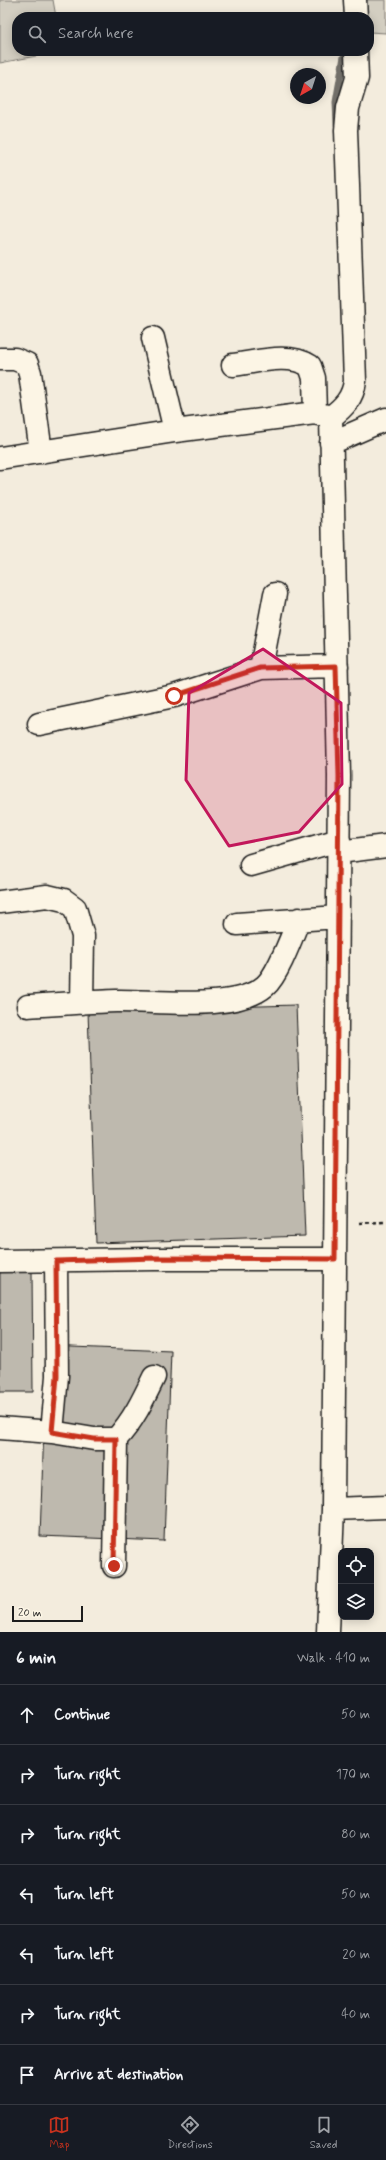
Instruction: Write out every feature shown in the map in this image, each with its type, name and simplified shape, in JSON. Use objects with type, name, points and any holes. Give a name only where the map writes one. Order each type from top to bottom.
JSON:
[{"type":"street","points":[[356,0],[356,12]]},
{"type":"street","points":[[0,458],[176,431],[323,415],[342,409],[354,391],[355,381],[346,130],[348,108],[357,78],[356,56]]},
{"type":"street","points":[[153,338],[176,431]]},
{"type":"street","points":[[0,360],[15,359],[27,364],[30,373],[41,452]]},
{"type":"street","points":[[233,365],[275,359],[301,360],[310,366],[331,443],[339,846],[333,1510],[328,1632]]},
{"type":"street","points":[[331,443],[386,419]]},
{"type":"street","points":[[260,668],[275,594]]},
{"type":"street","points":[[39,724],[174,696],[260,668],[336,666]]},
{"type":"street","points":[[251,865],[339,846],[386,846]]},
{"type":"street","points":[[0,902],[47,896],[64,900],[75,908],[83,936],[82,1003]]},
{"type":"street","points":[[237,924],[338,917]]},
{"type":"street","points":[[28,1006],[118,1001],[201,1003],[248,996],[265,986],[281,961],[299,919]]},
{"type":"street","points":[[0,1261],[155,1258],[335,1259]]},
{"type":"street","points":[[52,1432],[57,1376],[56,1261]]},
{"type":"street","points":[[114,1566],[116,1439],[126,1428],[140,1407],[154,1377]]},
{"type":"street","points":[[0,1428],[52,1432],[94,1439],[116,1439]]},
{"type":"street","points":[[333,1510],[386,1507]]},
{"type":"highlighted area","points":[[263,649],[341,703],[342,784],[299,832],[229,846],[186,780],[189,693]]},
{"type":"shaded area","points":[[0,0],[53,0],[55,12],[12,12],[12,56],[36,56],[0,63]]},
{"type":"shaded area","points":[[359,0],[386,0],[386,33],[374,32],[374,12],[361,12]]},
{"type":"building","points":[[296,1005],[305,1236],[96,1243],[88,1011]]},
{"type":"building","points":[[0,1271],[32,1271],[33,1392],[0,1392]]},
{"type":"building","points":[[47,1346],[171,1351],[164,1541],[40,1536]]},
{"type":"waterway","points":[[337,124],[336,102],[344,56]]},
{"type":"route","points":[[114,1566],[116,1439],[94,1439],[52,1432],[57,1376],[56,1261],[155,1258],[335,1259],[339,776],[336,666],[313,668],[260,668],[174,696]]}]
